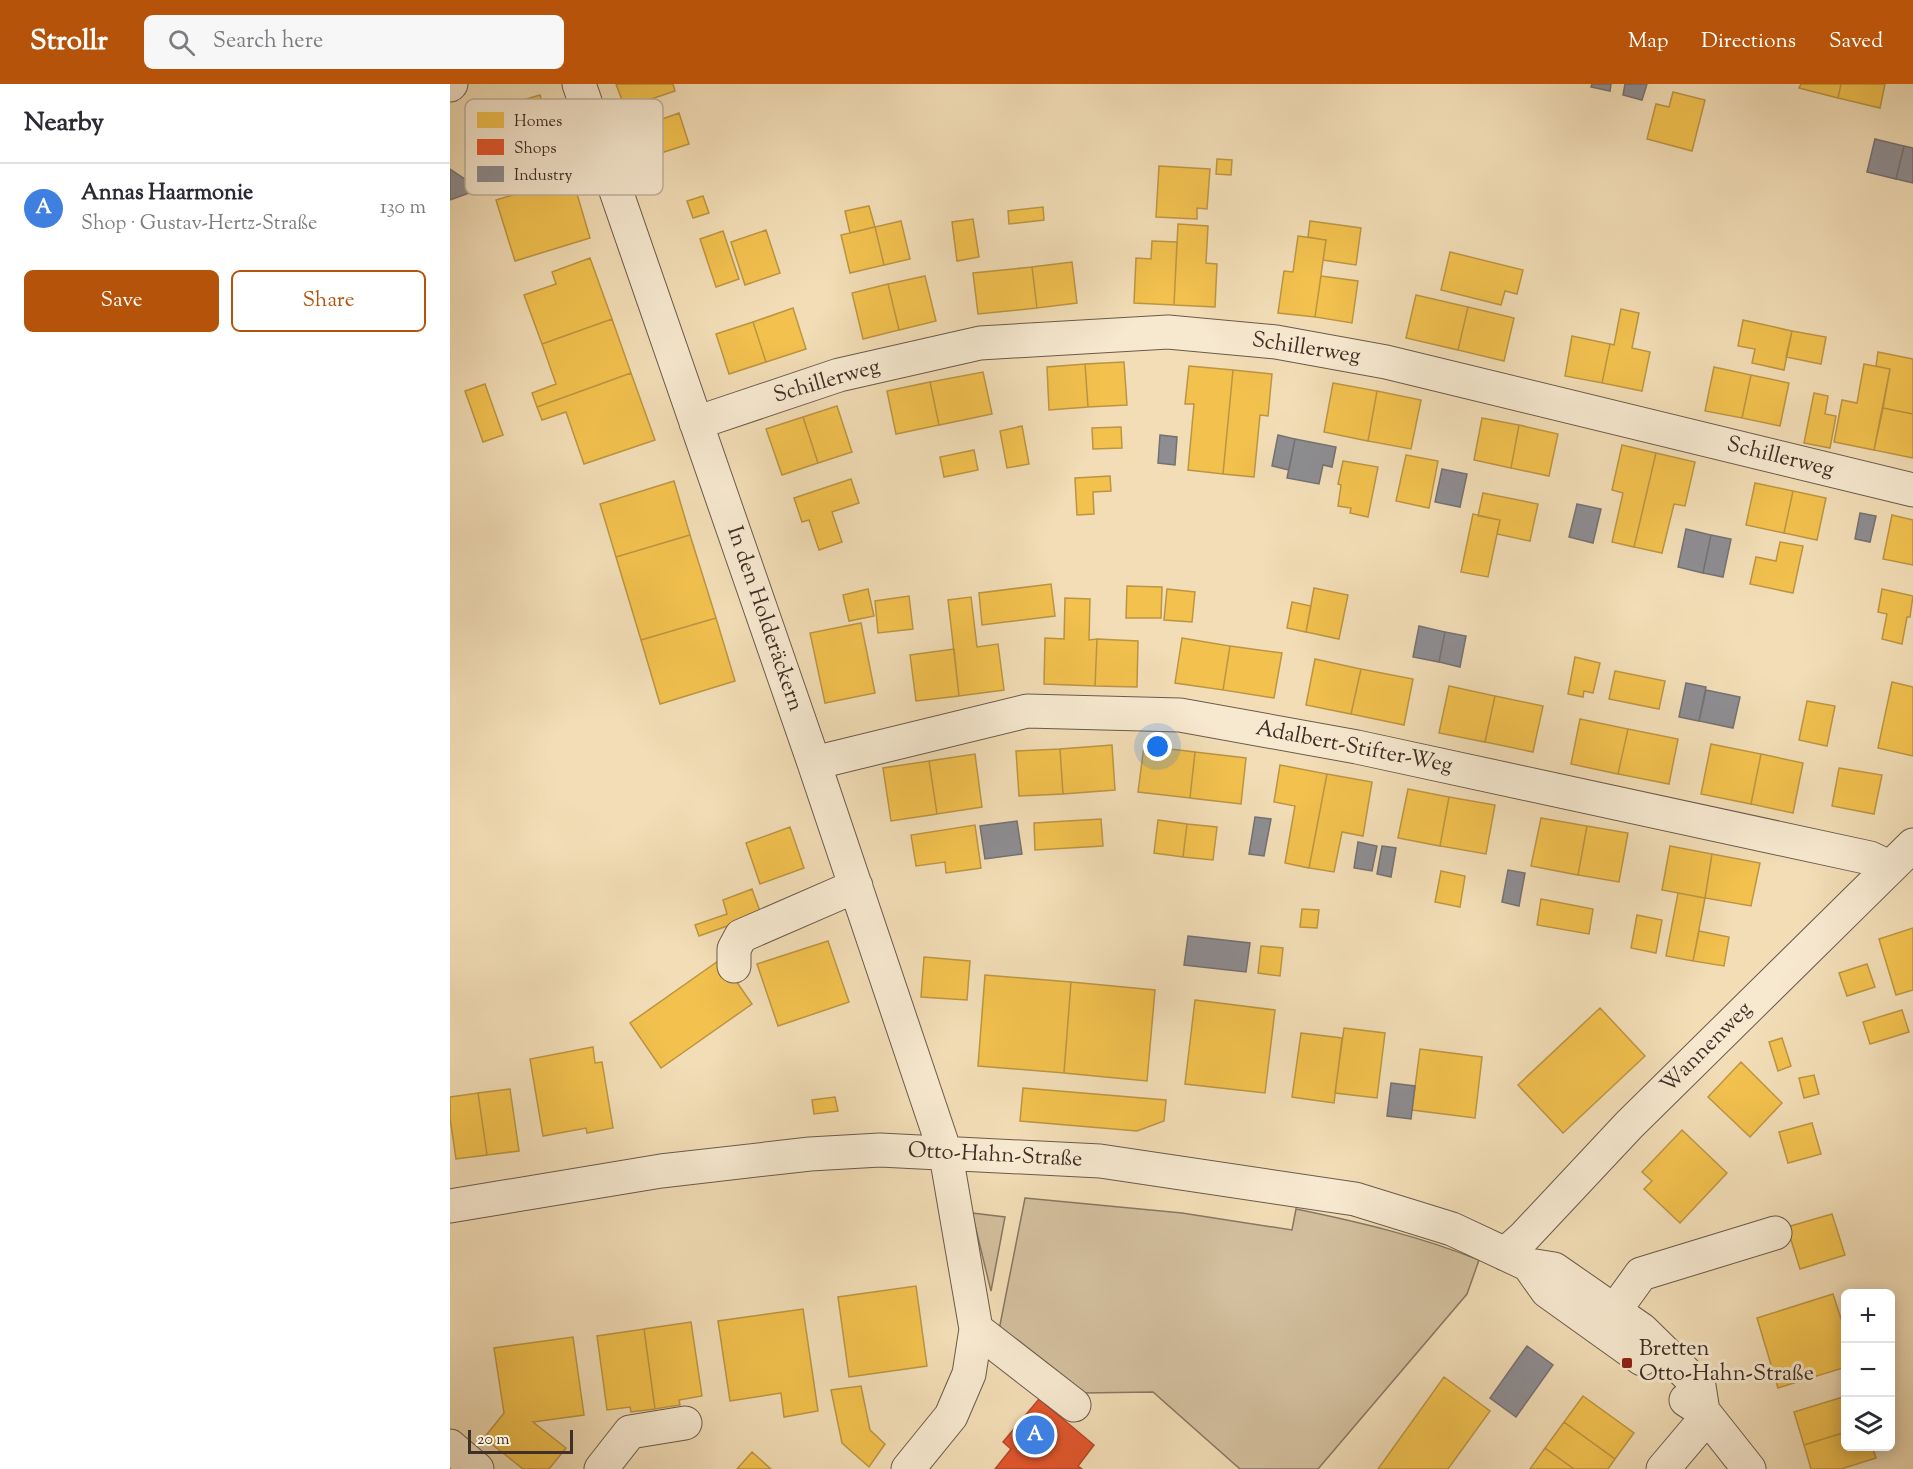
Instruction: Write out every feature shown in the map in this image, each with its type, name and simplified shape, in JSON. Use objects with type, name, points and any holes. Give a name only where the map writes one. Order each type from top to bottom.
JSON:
[{"type":"street","name":"In den Holderäckern","points":[[579,84],[584,99]]},
{"type":"street","name":"In den Holderäckern","points":[[617,195],[814,762],[946,1155],[976,1329],[969,1374],[951,1416],[908,1469]]},
{"type":"street","name":"Schillerweg","points":[[696,423],[839,375],[980,343],[1168,332],[1276,342],[1386,362],[1913,490]]},
{"type":"street","name":"Adalbert-Stifter-Weg","points":[[814,762],[1027,711],[1180,715],[1357,747],[1870,858],[1889,867]]},
{"type":"street","name":"Wannenweg","points":[[1517,1260],[1524,1237],[1629,1125],[1913,845]]},
{"type":"street","points":[[734,966],[734,949],[741,936],[855,886]]},
{"type":"street","name":"Otto-Hahn-Straße","points":[[450,1206],[661,1172],[810,1154],[880,1150],[1100,1161],[1355,1199],[1452,1229],[1517,1260],[1554,1269],[1642,1330],[1699,1386],[1705,1414]]},
{"type":"street","points":[[1615,1310],[1641,1274],[1774,1233]]},
{"type":"street","name":"Otto-Hahn-Straße","points":[[1517,1260],[1547,1291],[1652,1367],[1681,1397],[1705,1414],[1749,1469]]},
{"type":"street","points":[[976,1329],[1074,1405]]},
{"type":"street","points":[[1663,1469],[1705,1414]]},
{"type":"street","points":[[601,1469],[630,1432],[685,1423]]},
{"type":"street","points":[[450,1446],[477,1469]]},
{"type":"shaded area","points":[[1025,1198],[1182,1213],[1292,1230],[1296,1209],[1389,1230],[1479,1260],[1467,1294],[1318,1469],[1240,1469],[1153,1392],[1081,1393],[999,1330]]},
{"type":"shaded area","points":[[972,1213],[1005,1217],[991,1291]]},
{"type":"building: Homes","points":[[616,84],[673,84],[675,91],[651,99],[622,99]]},
{"type":"building: Homes","points":[[1801,84],[1841,84],[1838,98],[1799,88]]},
{"type":"building: Homes","points":[[1841,84],[1885,84],[1880,108],[1838,98]]},
{"type":"building: Homes","points":[[1673,92],[1705,100],[1692,151],[1647,139],[1656,104],[1669,107]]},
{"type":"building: Homes","points":[[540,95],[541,99],[527,99]]},
{"type":"building: Homes","points":[[679,113],[689,144],[663,152],[663,119]]},
{"type":"building: Homes","points":[[1217,159],[1232,160],[1231,175],[1216,174]]},
{"type":"building: Homes","points":[[1159,166],[1210,169],[1207,209],[1197,208],[1197,219],[1156,217]]},
{"type":"building: Homes","points":[[513,195],[577,195],[590,238],[515,261],[496,200]]},
{"type":"building: Homes","points":[[703,196],[709,213],[693,218],[687,201]]},
{"type":"building: Homes","points":[[869,206],[875,227],[850,233],[845,211]]},
{"type":"building: Homes","points":[[1043,207],[1044,220],[1009,224],[1008,211]]},
{"type":"building: Homes","points":[[973,219],[979,257],[957,261],[952,222]]},
{"type":"building: Homes","points":[[901,221],[910,259],[884,265],[875,227]]},
{"type":"building: Homes","points":[[1310,221],[1361,228],[1356,265],[1323,260],[1326,240],[1308,237]]},
{"type":"building: Homes","points":[[1178,224],[1208,226],[1206,263],[1217,264],[1215,307],[1174,305]]},
{"type":"building: Homes","points":[[875,227],[884,265],[850,273],[841,235]]},
{"type":"building: Homes","points":[[766,230],[780,273],[745,285],[731,242]]},
{"type":"building: Homes","points":[[723,231],[739,279],[716,287],[700,239]]},
{"type":"building: Homes","points":[[1298,236],[1326,240],[1315,317],[1278,313],[1284,271],[1293,272]]},
{"type":"building: Homes","points":[[1152,241],[1177,242],[1174,305],[1134,303],[1136,258],[1151,259]]},
{"type":"building: Homes","points":[[1450,252],[1523,270],[1517,294],[1505,291],[1501,305],[1441,290]]},
{"type":"building: Homes","points":[[590,258],[612,319],[542,344],[524,295],[556,284],[552,272]]},
{"type":"building: Homes","points":[[1072,262],[1077,303],[1037,308],[1032,267]]},
{"type":"building: Homes","points":[[1032,267],[1037,308],[978,314],[973,273]]},
{"type":"building: Homes","points":[[925,276],[936,321],[899,330],[888,284]]},
{"type":"building: Homes","points":[[1321,276],[1358,281],[1352,323],[1315,317]]},
{"type":"building: Homes","points":[[888,284],[899,330],[863,339],[852,293]]},
{"type":"building: Homes","points":[[1416,295],[1468,307],[1458,350],[1406,338]]},
{"type":"building: Homes","points":[[1468,307],[1514,318],[1504,361],[1458,350]]},
{"type":"building: Homes","points":[[793,308],[806,349],[766,362],[753,322]]},
{"type":"building: Homes","points":[[1621,309],[1639,313],[1632,348],[1650,352],[1642,391],[1602,383],[1610,344],[1614,345]]},
{"type":"building: Homes","points":[[612,319],[631,373],[537,407],[532,393],[556,384],[542,344]]},
{"type":"building: Homes","points":[[1743,320],[1792,331],[1784,370],[1752,363],[1755,349],[1738,346]]},
{"type":"building: Homes","points":[[753,322],[766,362],[729,374],[716,334]]},
{"type":"building: Homes","points":[[1792,331],[1826,337],[1821,364],[1786,357]]},
{"type":"building: Homes","points":[[1572,336],[1610,344],[1602,383],[1565,376]]},
{"type":"building: Homes","points":[[1878,352],[1913,359],[1913,414],[1883,408],[1890,369],[1876,366]]},
{"type":"building: Homes","points":[[1124,362],[1127,405],[1088,407],[1085,364]]},
{"type":"building: Homes","points":[[1085,364],[1088,407],[1049,410],[1047,367]]},
{"type":"building: Homes","points":[[1864,364],[1890,369],[1874,450],[1834,442],[1842,400],[1857,403]]},
{"type":"building: Homes","points":[[1189,366],[1233,370],[1223,474],[1188,470],[1194,404],[1185,404]]},
{"type":"building: Homes","points":[[1714,367],[1751,375],[1742,418],[1705,411]]},
{"type":"building: Homes","points":[[1233,370],[1272,374],[1268,416],[1260,415],[1254,477],[1223,474]]},
{"type":"building: Homes","points":[[983,372],[992,414],[939,425],[930,382]]},
{"type":"building: Homes","points":[[631,373],[655,440],[584,464],[566,412],[542,420],[537,407]]},
{"type":"building: Homes","points":[[1751,375],[1789,383],[1780,426],[1742,418]]},
{"type":"building: Homes","points":[[930,382],[939,425],[896,434],[887,391]]},
{"type":"building: Homes","points":[[1333,383],[1377,391],[1368,441],[1324,432]]},
{"type":"building: Homes","points":[[485,384],[503,435],[483,442],[465,391]]},
{"type":"building: Homes","points":[[1377,391],[1421,400],[1411,449],[1368,441]]},
{"type":"building: Homes","points":[[1814,393],[1828,396],[1825,414],[1836,416],[1830,448],[1804,443]]},
{"type":"building: Homes","points":[[837,406],[852,452],[818,463],[803,417]]},
{"type":"building: Homes","points":[[1883,408],[1913,414],[1913,458],[1874,450]]},
{"type":"building: Homes","points":[[803,417],[818,463],[782,475],[766,429]]},
{"type":"building: Homes","points":[[1482,418],[1519,425],[1511,468],[1474,460]]},
{"type":"building: Homes","points":[[1519,425],[1558,434],[1549,476],[1511,468]]},
{"type":"building: Homes","points":[[1022,426],[1029,464],[1007,468],[1000,431]]},
{"type":"building: Homes","points":[[1121,427],[1122,448],[1093,449],[1092,428]]},
{"type":"building: Homes","points":[[1622,445],[1656,453],[1634,547],[1612,542],[1623,493],[1612,490]]},
{"type":"building: Homes","points":[[974,450],[978,470],[944,477],[940,457]]},
{"type":"building: Homes","points":[[1656,453],[1695,462],[1685,506],[1674,504],[1662,553],[1634,547]]},
{"type":"building: Homes","points":[[1406,455],[1438,461],[1429,508],[1396,501]]},
{"type":"building: Homes","points":[[1343,461],[1378,467],[1368,517],[1350,513],[1351,508],[1338,506],[1341,485],[1338,484]]},
{"type":"building: Homes","points":[[1110,476],[1111,491],[1093,492],[1094,514],[1077,515],[1075,478]]},
{"type":"building: Homes","points":[[851,479],[859,503],[832,512],[842,542],[819,550],[809,520],[802,522],[794,498]]},
{"type":"building: Homes","points":[[674,481],[690,535],[616,557],[600,504]]},
{"type":"building: Homes","points":[[1755,483],[1793,491],[1784,533],[1746,525]]},
{"type":"building: Homes","points":[[1793,491],[1826,498],[1817,540],[1784,533]]},
{"type":"building: Homes","points":[[1483,493],[1538,504],[1530,541],[1497,534],[1500,520],[1478,516]]},
{"type":"building: Homes","points":[[1473,514],[1500,520],[1488,577],[1461,572]]},
{"type":"building: Homes","points":[[1892,515],[1913,520],[1913,565],[1883,559]]},
{"type":"building: Homes","points":[[690,535],[716,618],[641,640],[616,557]]},
{"type":"building: Homes","points":[[1780,542],[1803,546],[1793,593],[1750,584],[1756,557],[1776,561]]},
{"type":"building: Homes","points":[[1051,584],[1055,616],[982,625],[979,593]]},
{"type":"building: Homes","points":[[1127,586],[1162,587],[1161,618],[1126,618]]},
{"type":"building: Homes","points":[[1314,588],[1348,595],[1339,639],[1306,632]]},
{"type":"building: Homes","points":[[868,589],[874,616],[849,621],[843,595]]},
{"type":"building: Homes","points":[[1167,589],[1195,592],[1192,622],[1164,620]]},
{"type":"building: Homes","points":[[1882,589],[1913,596],[1902,644],[1882,639],[1887,614],[1878,612]]},
{"type":"building: Homes","points":[[909,596],[913,629],[878,633],[875,601]]},
{"type":"building: Homes","points":[[971,597],[977,647],[998,644],[1004,690],[959,696],[948,600]]},
{"type":"building: Homes","points":[[1065,598],[1090,599],[1089,640],[1097,639],[1095,686],[1044,684],[1045,638],[1064,639]]},
{"type":"building: Homes","points":[[1292,602],[1311,606],[1306,632],[1287,628]]},
{"type":"building: Homes","points":[[716,618],[735,681],[660,704],[641,640]]},
{"type":"building: Homes","points":[[861,623],[875,693],[825,703],[810,633]]},
{"type":"building: Homes","points":[[1182,638],[1230,646],[1223,690],[1175,683]]},
{"type":"building: Homes","points":[[1097,639],[1138,641],[1137,687],[1095,686]]},
{"type":"building: Homes","points":[[1230,646],[1282,653],[1274,698],[1223,690]]},
{"type":"building: Homes","points":[[954,649],[959,696],[916,701],[910,655]]},
{"type":"building: Homes","points":[[1575,657],[1600,663],[1593,693],[1584,691],[1583,697],[1568,694]]},
{"type":"building: Homes","points":[[1315,659],[1361,669],[1351,714],[1306,705]]},
{"type":"building: Homes","points":[[1361,669],[1413,679],[1404,725],[1351,714]]},
{"type":"building: Homes","points":[[1615,671],[1665,681],[1659,709],[1609,699]]},
{"type":"building: Homes","points":[[1892,682],[1913,687],[1913,756],[1878,748]]},
{"type":"building: Homes","points":[[1449,686],[1495,696],[1485,742],[1439,733]]},
{"type":"building: Homes","points":[[1495,696],[1543,706],[1533,752],[1485,742]]},
{"type":"building: Homes","points":[[1807,701],[1835,706],[1827,746],[1799,740]]},
{"type":"building: Homes","points":[[1580,719],[1628,729],[1618,774],[1571,764]]},
{"type":"building: Homes","points":[[1628,729],[1678,739],[1669,784],[1618,774]]},
{"type":"building: Homes","points":[[1711,744],[1761,754],[1751,804],[1701,794]]},
{"type":"building: Homes","points":[[1112,745],[1115,790],[1063,794],[1060,749]]},
{"type":"building: Homes","points":[[1144,746],[1195,752],[1190,798],[1138,792]]},
{"type":"building: Homes","points":[[1060,749],[1063,794],[1019,796],[1016,751]]},
{"type":"building: Homes","points":[[1195,752],[1246,758],[1241,804],[1190,798]]},
{"type":"building: Homes","points":[[975,754],[982,807],[937,814],[929,761]]},
{"type":"building: Homes","points":[[1761,754],[1803,763],[1793,813],[1751,804]]},
{"type":"building: Homes","points":[[929,761],[937,814],[891,821],[883,768]]},
{"type":"building: Homes","points":[[1280,765],[1327,774],[1309,868],[1285,863],[1295,806],[1274,802]]},
{"type":"building: Homes","points":[[1839,768],[1882,775],[1874,814],[1832,806]]},
{"type":"building: Homes","points":[[1327,774],[1372,782],[1363,836],[1342,832],[1334,872],[1309,868]]},
{"type":"building: Homes","points":[[1408,789],[1449,797],[1440,846],[1398,838]]},
{"type":"building: Homes","points":[[1449,797],[1495,805],[1486,854],[1440,846]]},
{"type":"building: Homes","points":[[1541,818],[1587,826],[1578,875],[1531,866]]},
{"type":"building: Homes","points":[[1101,819],[1103,846],[1035,850],[1034,823]]},
{"type":"building: Homes","points":[[1158,820],[1187,824],[1183,857],[1154,853]]},
{"type":"building: Homes","points":[[1187,824],[1217,827],[1213,860],[1183,857]]},
{"type":"building: Homes","points":[[975,825],[981,868],[946,873],[945,862],[916,866],[911,835]]},
{"type":"building: Homes","points":[[1587,826],[1628,833],[1619,882],[1578,875]]},
{"type":"building: Homes","points":[[790,827],[804,868],[760,884],[746,843]]},
{"type":"building: Homes","points":[[1670,846],[1712,854],[1705,898],[1662,890]]},
{"type":"building: Homes","points":[[1712,854],[1760,863],[1751,906],[1705,898]]},
{"type":"building: Homes","points":[[1441,871],[1465,876],[1460,907],[1435,902]]},
{"type":"building: Homes","points":[[752,889],[761,914],[699,936],[695,925],[727,914],[723,900]]},
{"type":"building: Homes","points":[[1678,893],[1705,898],[1693,961],[1666,956]]},
{"type":"building: Homes","points":[[1541,899],[1593,909],[1589,934],[1537,925]]},
{"type":"building: Homes","points":[[1302,909],[1319,910],[1317,928],[1300,927]]},
{"type":"building: Homes","points":[[1637,915],[1662,920],[1656,953],[1631,948]]},
{"type":"building: Homes","points":[[1913,928],[1913,990],[1896,995],[1879,939]]},
{"type":"building: Homes","points":[[1699,931],[1729,937],[1724,966],[1693,961]]},
{"type":"building: Homes","points":[[828,941],[849,1002],[778,1026],[757,964]]},
{"type":"building: Homes","points":[[1261,946],[1283,948],[1280,976],[1258,973]]},
{"type":"building: Homes","points":[[924,957],[970,961],[967,1000],[921,997]]},
{"type":"building: Homes","points":[[721,959],[752,1004],[661,1068],[630,1023]]},
{"type":"building: Homes","points":[[1867,964],[1875,987],[1847,996],[1839,973]]},
{"type":"building: Homes","points":[[985,975],[1071,982],[1064,1073],[978,1066]]},
{"type":"building: Homes","points":[[1071,982],[1155,990],[1147,1081],[1064,1073]]},
{"type":"building: Homes","points":[[1195,1000],[1275,1010],[1265,1093],[1185,1084]]},
{"type":"building: Homes","points":[[1600,1008],[1645,1056],[1563,1133],[1518,1085]]},
{"type":"building: Homes","points":[[1902,1010],[1909,1032],[1870,1044],[1863,1022]]},
{"type":"building: Homes","points":[[1344,1028],[1385,1033],[1377,1098],[1335,1093]]},
{"type":"building: Homes","points":[[1301,1033],[1342,1038],[1334,1103],[1292,1097]]},
{"type":"building: Homes","points":[[1782,1038],[1791,1066],[1778,1071],[1769,1042]]},
{"type":"building: Homes","points":[[593,1047],[595,1063],[602,1062],[613,1128],[587,1133],[586,1128],[543,1136],[530,1059]]},
{"type":"building: Homes","points":[[1420,1049],[1482,1057],[1475,1118],[1412,1110]]},
{"type":"building: Homes","points":[[1741,1062],[1782,1103],[1750,1137],[1708,1097]]},
{"type":"building: Homes","points":[[1814,1075],[1819,1094],[1804,1098],[1799,1078]]},
{"type":"building: Homes","points":[[1023,1088],[1166,1100],[1164,1121],[1137,1131],[1020,1121]]},
{"type":"building: Homes","points":[[510,1089],[519,1151],[487,1155],[478,1093]]},
{"type":"building: Homes","points":[[478,1093],[487,1155],[456,1159],[450,1118],[450,1097]]},
{"type":"building: Homes","points":[[835,1097],[838,1111],[814,1114],[812,1100]]},
{"type":"building: Homes","points":[[1812,1123],[1821,1154],[1788,1163],[1779,1132]]},
{"type":"building: Homes","points":[[1682,1130],[1727,1173],[1680,1223],[1644,1189],[1652,1181],[1642,1172]]},
{"type":"building: Homes","points":[[1832,1214],[1845,1255],[1800,1269],[1787,1227]]},
{"type":"building: Homes","points":[[916,1286],[927,1366],[849,1377],[838,1297]]},
{"type":"building: Homes","points":[[1833,1294],[1841,1319],[1841,1369],[1778,1388],[1757,1318]]},
{"type":"building: Homes","points":[[803,1309],[818,1411],[784,1417],[781,1393],[730,1401],[718,1321]]},
{"type":"building: Homes","points":[[691,1322],[702,1396],[679,1400],[680,1405],[655,1409],[644,1329]]},
{"type":"building: Homes","points":[[644,1329],[655,1409],[631,1412],[630,1407],[607,1410],[597,1336]]},
{"type":"building: Homes","points":[[573,1337],[584,1415],[533,1422],[566,1448],[549,1469],[523,1469],[484,1438],[504,1413],[494,1348]]},
{"type":"building: Homes","points":[[1444,1377],[1490,1411],[1448,1469],[1378,1469]]},
{"type":"building: Homes","points":[[861,1386],[870,1430],[885,1444],[869,1467],[842,1443],[831,1390]]},
{"type":"building: Homes","points":[[1583,1396],[1634,1433],[1615,1459],[1564,1422]]},
{"type":"building: Homes","points":[[1841,1398],[1841,1434],[1804,1445],[1794,1412]]},
{"type":"building: Homes","points":[[1564,1422],[1615,1459],[1608,1469],[1574,1469],[1545,1448]]},
{"type":"building: Homes","points":[[1841,1434],[1841,1451],[1874,1451],[1876,1458],[1841,1469],[1811,1469],[1804,1445]]},
{"type":"building: Homes","points":[[1545,1448],[1574,1469],[1530,1469]]},
{"type":"building: Homes","points":[[752,1452],[771,1469],[737,1469]]},
{"type":"building: Shops","points":[[1039,1399],[1094,1445],[1078,1466],[1082,1469],[995,1469],[1011,1449],[1003,1442]]},
{"type":"building: Industry","points":[[1592,84],[1611,84],[1610,91],[1591,87]]},
{"type":"building: Industry","points":[[1625,84],[1647,84],[1642,100],[1623,95]]},
{"type":"building: Industry","points":[[1875,139],[1904,146],[1896,179],[1867,172]]},
{"type":"building: Industry","points":[[1904,146],[1913,148],[1913,183],[1896,179]]},
{"type":"building: Industry","points":[[450,169],[465,179],[465,194],[450,200]]},
{"type":"building: Industry","points":[[1160,435],[1177,437],[1175,465],[1158,463]]},
{"type":"building: Industry","points":[[1278,435],[1295,439],[1289,470],[1272,466]]},
{"type":"building: Industry","points":[[1295,439],[1336,447],[1332,467],[1323,465],[1319,484],[1287,478]]},
{"type":"building: Industry","points":[[1442,469],[1467,474],[1460,507],[1435,502]]},
{"type":"building: Industry","points":[[1577,504],[1601,509],[1593,543],[1569,537]]},
{"type":"building: Industry","points":[[1860,513],[1876,516],[1870,542],[1855,539]]},
{"type":"building: Industry","points":[[1686,529],[1711,535],[1703,573],[1678,567]]},
{"type":"building: Industry","points":[[1711,535],[1731,539],[1723,577],[1703,573]]},
{"type":"building: Industry","points":[[1419,626],[1445,632],[1439,662],[1413,657]]},
{"type":"building: Industry","points":[[1445,632],[1466,636],[1460,667],[1439,662]]},
{"type":"building: Industry","points":[[1686,683],[1706,687],[1699,721],[1679,717]]},
{"type":"building: Industry","points":[[1706,690],[1740,697],[1733,728],[1699,721]]},
{"type":"building: Industry","points":[[1255,817],[1271,819],[1264,856],[1249,854]]},
{"type":"building: Industry","points":[[1017,821],[1022,854],[985,859],[980,826]]},
{"type":"building: Industry","points":[[1358,842],[1377,846],[1372,871],[1354,868]]},
{"type":"building: Industry","points":[[1382,846],[1396,848],[1391,877],[1377,874]]},
{"type":"building: Industry","points":[[1508,870],[1525,873],[1519,906],[1502,902]]},
{"type":"building: Industry","points":[[1188,936],[1250,943],[1246,972],[1184,965]]},
{"type":"building: Industry","points":[[1391,1083],[1415,1086],[1411,1119],[1387,1116]]},
{"type":"building: Industry","points":[[1527,1346],[1553,1365],[1516,1417],[1490,1398]]},
{"type":"place","name":"Bretten Otto-Hahn-Straße","points":[[1627,1363]]},
{"type":"place","name":"Annas Haarmonie","points":[[1035,1435]]}]
